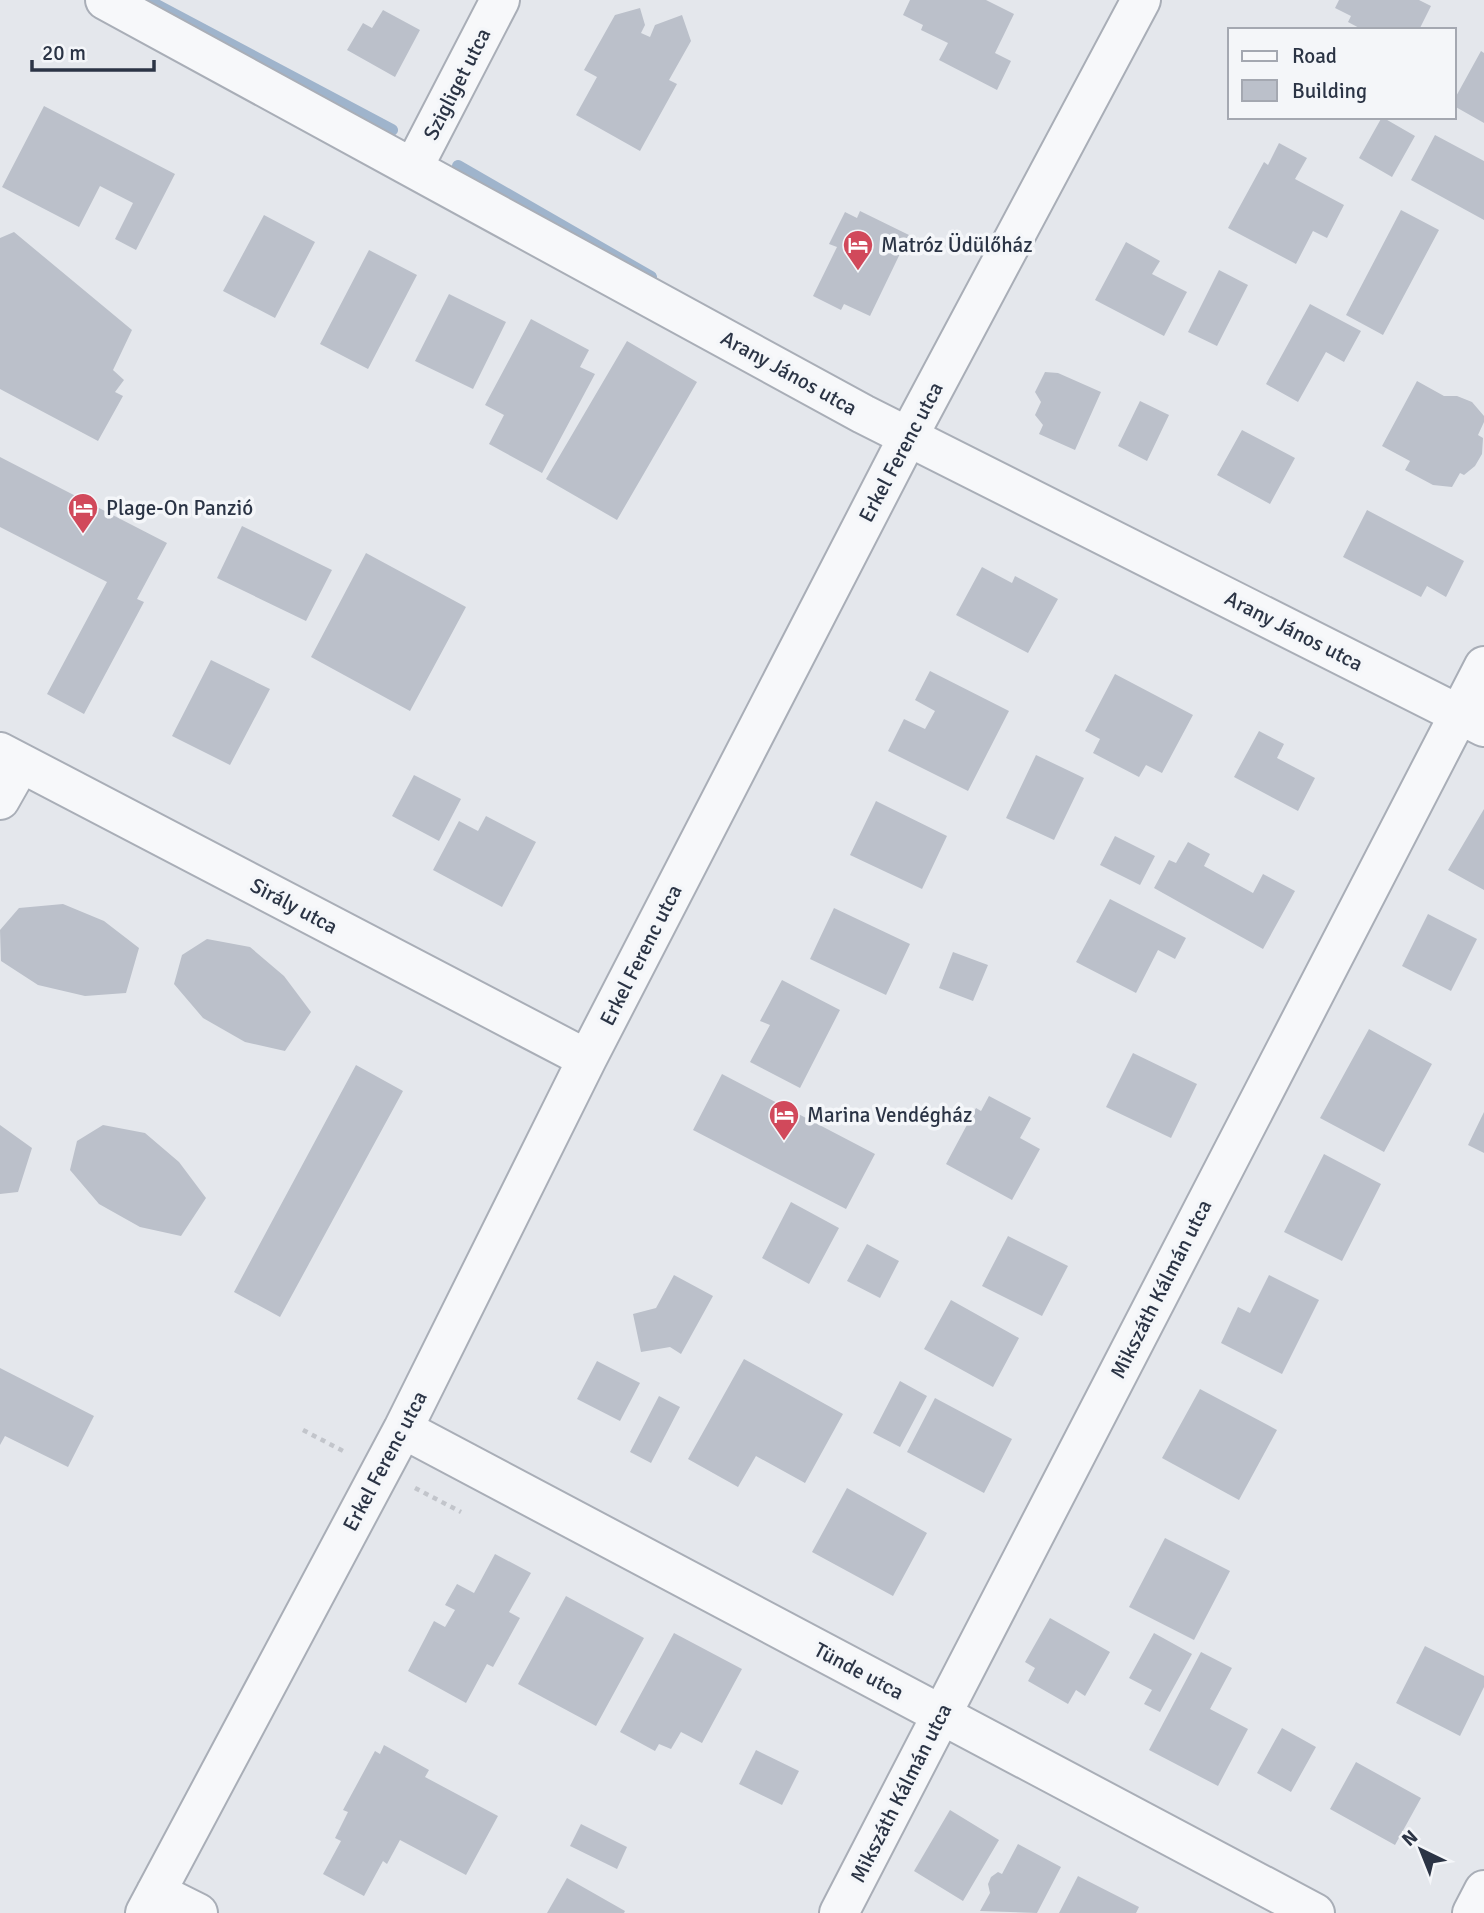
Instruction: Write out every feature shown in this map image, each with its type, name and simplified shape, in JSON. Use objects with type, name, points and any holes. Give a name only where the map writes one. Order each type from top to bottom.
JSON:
[{"type":"street","name":"Arany János utca","points":[[105,0],[908,437],[1472,720]]},
{"type":"street","name":"Szigliget utca","points":[[413,168],[500,0]]},
{"type":"street","name":"Erkel Ferenc utca","points":[[151,1902],[403,1429],[587,1059],[908,437],[1140,0]]},
{"type":"street","name":"Mikszáth Kálmán utca","points":[[839,1913],[941,1714],[1472,720],[1484,666]]},
{"type":"street","name":"Sirály utca","points":[[11,758],[587,1059]]},
{"type":"street","points":[[0,800],[11,758]]},
{"type":"street","name":"Tünde utca","points":[[403,1429],[1315,1913]]},
{"type":"street","points":[[1472,1913],[1484,1890]]},
{"type":"street","points":[[151,1902],[198,1913]]},
{"type":"building","points":[[910,0],[986,0],[1014,14],[995,53],[1011,61],[997,90],[939,60],[948,43],[921,30],[923,25],[903,15]]},
{"type":"building","points":[[1339,0],[1419,0],[1431,6],[1420,28],[1359,28],[1348,22],[1351,16],[1335,8]]},
{"type":"building","points":[[640,8],[645,25],[641,33],[650,37],[655,25],[682,15],[691,41],[669,80],[677,84],[640,151],[576,115],[597,77],[584,70],[615,15]]},
{"type":"building","points":[[383,10],[420,30],[395,77],[347,50],[363,23],[372,28]]},
{"type":"building","points":[[1481,51],[1484,53],[1484,123],[1456,107],[1456,96]]},
{"type":"building","points":[[44,106],[175,174],[136,250],[115,239],[133,203],[100,186],[79,227],[2,187]]},
{"type":"building","points":[[1381,119],[1415,136],[1392,177],[1359,158]]},
{"type":"building","points":[[1435,135],[1484,161],[1484,220],[1411,180]]},
{"type":"building","points":[[1279,143],[1307,158],[1295,179],[1344,205],[1327,238],[1313,231],[1296,264],[1228,228],[1264,162],[1268,165]]},
{"type":"building","points":[[1401,210],[1439,230],[1383,335],[1346,315]]},
{"type":"building","name":"Matróz Üdülőház","points":[[860,211],[909,235],[870,316],[844,304],[841,310],[813,296],[837,247],[829,244],[845,212],[857,218]]},
{"type":"building","points":[[264,215],[315,242],[275,318],[223,291]]},
{"type":"building","points":[[14,232],[132,330],[113,370],[124,380],[115,392],[123,396],[98,441],[0,389],[0,238]]},
{"type":"building","points":[[1126,242],[1160,261],[1152,274],[1187,292],[1164,336],[1095,300]]},
{"type":"building","points":[[369,250],[417,275],[368,369],[320,344]]},
{"type":"building","points":[[1219,270],[1248,285],[1217,346],[1188,332]]},
{"type":"building","points":[[449,294],[506,322],[473,389],[415,361]]},
{"type":"building","points":[[1310,304],[1361,331],[1344,362],[1326,352],[1298,402],[1266,384]]},
{"type":"building","points":[[531,319],[589,350],[580,367],[595,374],[542,473],[489,444],[504,415],[485,405]]},
{"type":"building","points":[[627,341],[697,382],[617,520],[546,479]]},
{"type":"building","points":[[1045,372],[1058,373],[1101,392],[1075,450],[1039,434],[1043,425],[1035,415],[1041,402],[1035,392]]},
{"type":"building","points":[[1417,381],[1444,396],[1457,396],[1472,402],[1484,416],[1478,435],[1483,438],[1482,454],[1475,466],[1464,475],[1460,473],[1452,487],[1433,485],[1405,470],[1410,461],[1382,446]]},
{"type":"building","points":[[1140,401],[1169,415],[1147,461],[1118,446]]},
{"type":"building","points":[[1242,430],[1295,458],[1270,504],[1217,475]]},
{"type":"building","name":"Plage-On Panzió","points":[[0,457],[167,543],[137,599],[144,602],[84,714],[47,694],[107,582],[0,527]]},
{"type":"building","points":[[1367,510],[1464,561],[1446,597],[1427,586],[1421,597],[1343,557]]},
{"type":"building","points":[[242,526],[332,570],[306,621],[217,578]]},
{"type":"building","points":[[366,553],[466,607],[410,711],[311,657]]},
{"type":"building","points":[[982,567],[1012,583],[1015,576],[1058,599],[1028,653],[956,615]]},
{"type":"building","points":[[211,660],[270,689],[230,765],[172,736]]},
{"type":"building","points":[[930,671],[1009,711],[968,791],[888,751],[904,719],[925,729],[935,711],[915,700]]},
{"type":"building","points":[[1115,674],[1193,715],[1162,773],[1146,765],[1139,777],[1093,753],[1100,739],[1085,731]]},
{"type":"building","points":[[1259,731],[1284,744],[1277,758],[1315,778],[1298,811],[1234,777]]},
{"type":"building","points":[[1036,755],[1084,778],[1054,840],[1006,818]]},
{"type":"building","points":[[414,775],[461,799],[439,841],[392,816]]},
{"type":"building","points":[[876,801],[947,836],[922,889],[850,855]]},
{"type":"building","points":[[1484,809],[1484,890],[1448,870]]},
{"type":"building","points":[[486,816],[536,842],[502,907],[433,870],[459,821],[478,831]]},
{"type":"building","points":[[1115,836],[1155,856],[1140,885],[1100,865]]},
{"type":"building","points":[[1188,842],[1210,854],[1204,866],[1253,893],[1263,874],[1295,891],[1263,949],[1154,888],[1169,860],[1176,863]]},
{"type":"building","points":[[1110,899],[1186,938],[1175,959],[1158,950],[1136,993],[1076,962]]},
{"type":"building","points":[[63,904],[104,921],[139,948],[126,993],[85,996],[38,985],[1,961],[0,930],[19,908]]},
{"type":"building","points":[[834,908],[910,944],[886,995],[810,959]]},
{"type":"building","points":[[1428,914],[1477,939],[1451,991],[1402,966]]},
{"type":"building","points":[[207,939],[250,947],[284,976],[311,1012],[285,1051],[245,1042],[203,1018],[174,984],[182,955]]},
{"type":"building","points":[[953,952],[988,965],[973,1001],[939,988]]},
{"type":"building","points":[[782,980],[840,1010],[800,1088],[750,1062],[770,1025],[760,1021]]},
{"type":"building","points":[[1369,1029],[1432,1064],[1384,1152],[1320,1118]]},
{"type":"building","points":[[1133,1053],[1197,1084],[1171,1138],[1106,1107]]},
{"type":"building","points":[[356,1065],[403,1091],[280,1317],[234,1292]]},
{"type":"building","name":"Marina Vendégház","points":[[722,1074],[875,1154],[846,1209],[693,1130]]},
{"type":"building","points":[[989,1096],[1031,1118],[1020,1138],[1040,1149],[1012,1200],[946,1164],[976,1108],[981,1111]]},
{"type":"building","points":[[1484,1112],[1484,1153],[1468,1145]]},
{"type":"building","points":[[0,1125],[32,1148],[18,1192],[0,1194]]},
{"type":"building","points":[[103,1125],[145,1133],[179,1162],[206,1198],[181,1236],[140,1227],[99,1204],[70,1170],[77,1141]]},
{"type":"building","points":[[1324,1154],[1381,1184],[1342,1261],[1284,1232]]},
{"type":"building","points":[[791,1202],[839,1228],[809,1284],[762,1258]]},
{"type":"building","points":[[1008,1236],[1068,1266],[1042,1316],[982,1286]]},
{"type":"building","points":[[867,1244],[899,1261],[880,1298],[847,1281]]},
{"type":"building","points":[[674,1275],[713,1296],[681,1354],[670,1347],[641,1352],[633,1314],[656,1308]]},
{"type":"building","points":[[1269,1275],[1319,1300],[1282,1374],[1221,1343],[1238,1307],[1250,1313]]},
{"type":"building","points":[[951,1300],[1019,1338],[993,1387],[924,1349]]},
{"type":"building","points":[[744,1359],[843,1414],[805,1483],[756,1456],[738,1487],[688,1459]]},
{"type":"building","points":[[597,1361],[640,1383],[620,1421],[577,1399]]},
{"type":"building","points":[[0,1368],[94,1416],[68,1467],[5,1436],[0,1445]]},
{"type":"building","points":[[900,1381],[927,1396],[900,1447],[873,1433]]},
{"type":"building","points":[[1200,1389],[1277,1430],[1239,1500],[1162,1458]]},
{"type":"building","points":[[659,1396],[680,1407],[651,1463],[630,1452]]},
{"type":"building","points":[[935,1398],[1012,1439],[984,1493],[907,1452]]},
{"type":"building","points":[[847,1488],[927,1533],[893,1596],[812,1552]]},
{"type":"building","points":[[1165,1538],[1230,1571],[1194,1640],[1129,1607]]},
{"type":"building","points":[[495,1554],[531,1573],[509,1612],[520,1618],[493,1667],[487,1664],[466,1703],[408,1671],[434,1621],[445,1627],[455,1610],[445,1605],[457,1584],[474,1593]]},
{"type":"building","points":[[566,1596],[644,1638],[596,1726],[518,1684]]},
{"type":"building","points":[[1050,1618],[1110,1652],[1085,1696],[1076,1690],[1068,1704],[1028,1681],[1035,1668],[1025,1662]]},
{"type":"building","points":[[674,1633],[742,1669],[702,1743],[681,1732],[671,1749],[659,1744],[655,1751],[620,1732]]},
{"type":"building","points":[[1154,1633],[1192,1654],[1160,1712],[1144,1704],[1152,1690],[1129,1678]]},
{"type":"building","points":[[1425,1646],[1484,1676],[1484,1687],[1460,1736],[1396,1703]]},
{"type":"building","points":[[1201,1652],[1232,1668],[1210,1709],[1248,1729],[1218,1786],[1149,1750]]},
{"type":"building","points":[[1282,1728],[1316,1747],[1291,1792],[1257,1773]]},
{"type":"building","points":[[384,1745],[429,1770],[425,1777],[498,1816],[466,1875],[400,1840],[387,1864],[383,1861],[364,1896],[323,1874],[341,1841],[335,1838],[348,1812],[343,1810],[375,1751],[380,1754]]},
{"type":"building","points":[[756,1750],[799,1771],[782,1805],[739,1784]]},
{"type":"building","points":[[1356,1762],[1421,1798],[1395,1845],[1330,1809]]},
{"type":"building","points":[[950,1810],[999,1840],[963,1901],[914,1871]]},
{"type":"building","points":[[581,1824],[627,1847],[617,1869],[570,1846]]},
{"type":"building","points":[[1018,1844],[1061,1867],[1037,1913],[980,1911],[990,1893],[988,1884],[991,1877],[998,1872],[1002,1874]]},
{"type":"building","points":[[1078,1876],[1139,1907],[1136,1913],[1059,1913]]},
{"type":"building","points":[[567,1878],[625,1911],[624,1913],[547,1913]]},
{"type":"waterway","points":[[147,0],[392,130]]},
{"type":"waterway","points":[[458,166],[651,277]]},
{"type":"place","name":"Matróz Üdülőház","points":[[858,272]]},
{"type":"place","name":"Plage-On Panzió","points":[[83,535]]},
{"type":"place","name":"Marina Vendégház","points":[[784,1142]]}]
